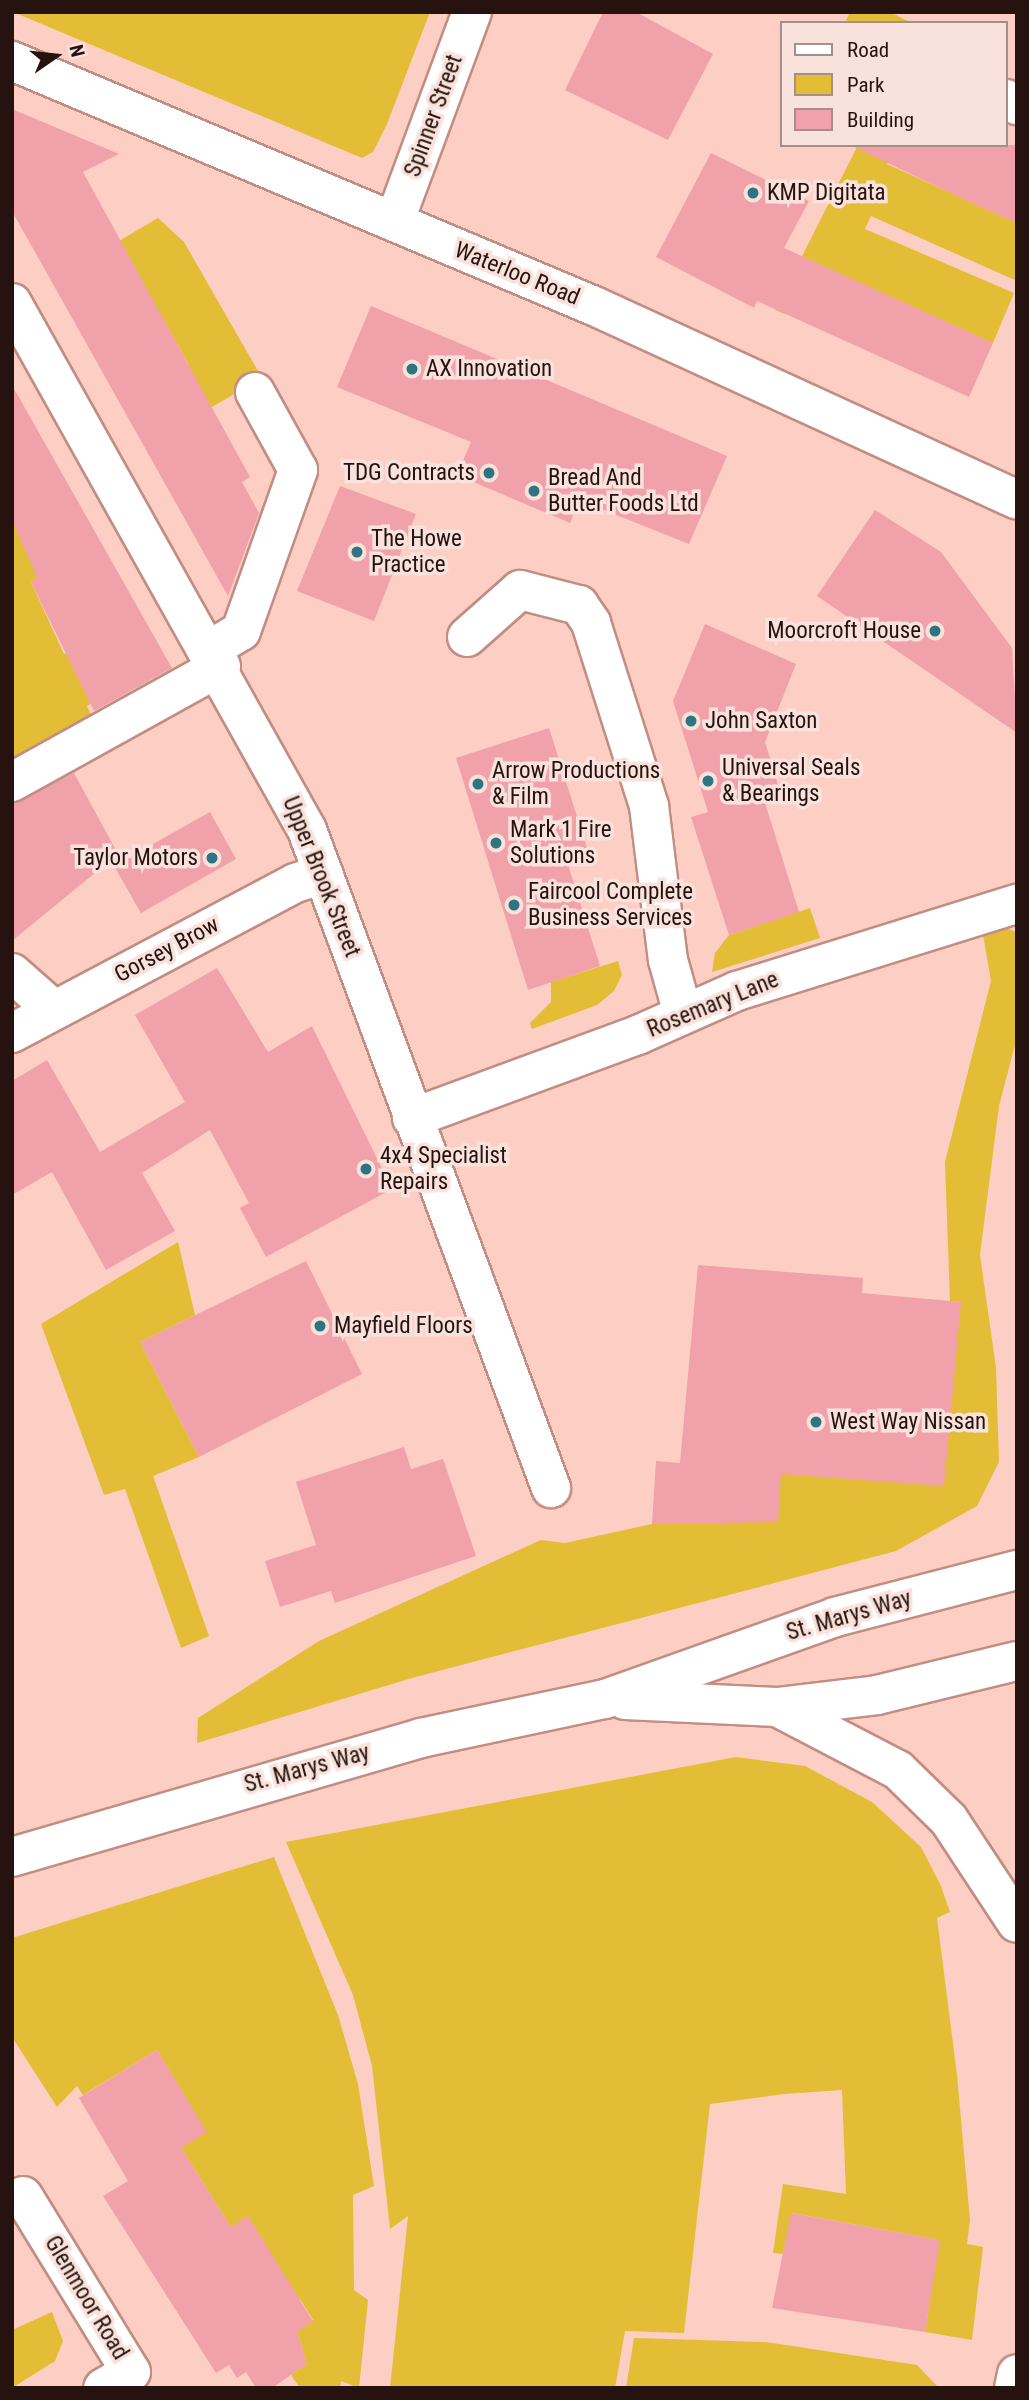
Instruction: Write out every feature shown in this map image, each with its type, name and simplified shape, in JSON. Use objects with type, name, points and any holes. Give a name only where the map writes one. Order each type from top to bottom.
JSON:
[{"type":"main road","name":"Spinner Street","points":[[396,220],[472,12]]},
{"type":"main road","name":"Waterloo Road","points":[[12,61],[396,220],[738,369],[1003,494]]},
{"type":"main road","name":"Upper Brook Street","points":[[12,303],[24,351],[216,658],[324,874],[551,1489]]},
{"type":"main road","points":[[12,782],[216,658],[241,631],[298,470],[255,392]]},
{"type":"main road","points":[[1003,494],[1017,531]]},
{"type":"main road","points":[[467,637],[520,590],[579,605],[591,623],[649,806],[668,960],[683,1014]]},
{"type":"main road","name":"Gorsey Brow","points":[[12,1034],[295,883],[324,874]]},
{"type":"main road","name":"Rosemary Lane","points":[[412,1118],[683,1014],[903,936],[1017,904]]},
{"type":"main road","points":[[12,973],[54,1010]]},
{"type":"main road","name":"St. Marys Way","points":[[12,1857],[421,1738],[606,1699],[835,1617],[1017,1570]]},
{"type":"main road","name":"St. Marys Way","points":[[606,1699],[777,1707],[877,1695],[1017,1661]]},
{"type":"main road","points":[[777,1707],[898,1770],[949,1820],[1017,1923]]},
{"type":"main road","name":"Glenmoor Road","points":[[23,2196],[131,2372],[103,2388]]},
{"type":"main road","points":[[1014,2388],[1017,2374]]},
{"type":"green space","points":[[13,12],[430,12],[387,124],[373,152],[362,158]]},
{"type":"green space","points":[[850,12],[890,12],[908,21],[846,21]]},
{"type":"green space","points":[[857,147],[892,150],[887,164],[1017,223],[1017,281],[871,216],[865,229],[1014,293],[993,343],[809,261],[785,314],[775,310]]},
{"type":"green space","points":[[158,218],[184,242],[262,378],[212,407],[178,371],[189,365],[119,241]]},
{"type":"green space","points":[[12,520],[42,575],[31,582],[64,654],[83,644],[108,694],[87,706],[96,725],[12,765]]},
{"type":"green space","points":[[810,908],[820,938],[712,972],[715,953],[729,935]]},
{"type":"green space","points":[[1008,928],[1017,933],[1017,1037],[999,1106],[980,1255],[996,1368],[999,1462],[977,1506],[896,1551],[412,1678],[197,1743],[198,1718],[319,1641],[541,1540],[565,1543],[652,1524],[781,1474],[961,1302],[950,1301],[945,1162],[991,981],[982,929]]},
{"type":"green space","points":[[618,961],[622,975],[614,991],[597,1005],[532,1029],[530,1023],[551,1002],[551,982]]},
{"type":"green space","points":[[178,1242],[195,1315],[140,1342],[199,1457],[153,1476],[209,1636],[181,1648],[125,1489],[104,1495],[41,1324]]},
{"type":"green space","points":[[736,1757],[805,1766],[872,1802],[921,1847],[941,1886],[950,1912],[937,1918],[957,2075],[970,2220],[967,2244],[983,2247],[972,2340],[925,2332],[939,2240],[792,2213],[783,2254],[773,2253],[783,2184],[846,2194],[842,2090],[784,2094],[710,2104],[684,2333],[625,2331],[615,2388],[390,2388],[408,2216],[390,2229],[372,2066],[353,1995],[286,1842]]},
{"type":"green space","points":[[274,1857],[338,2015],[358,2084],[374,2186],[353,2195],[354,2290],[368,2300],[359,2388],[341,2381],[340,2388],[300,2388],[291,2375],[307,2364],[297,2332],[313,2320],[300,2299],[282,2310],[247,2254],[264,2242],[248,2217],[231,2227],[181,2148],[183,2093],[157,2050],[83,2095],[77,2086],[57,2107],[12,2037],[12,1938]]},
{"type":"green space","points":[[52,2312],[63,2341],[55,2361],[12,2388],[12,2330]]},
{"type":"green space","points":[[634,2338],[766,2342],[917,2365],[939,2388],[626,2388]]},
{"type":"building","points":[[603,12],[636,12],[713,54],[668,140],[565,90]]},
{"type":"building","points":[[12,109],[119,154],[83,172],[250,477],[242,482],[259,513],[228,596],[12,211]]},
{"type":"building","points":[[1017,145],[1017,223],[854,147]]},
{"type":"building","points":[[711,153],[809,201],[784,248],[993,343],[969,397],[757,301],[754,308],[656,257]]},
{"type":"building","points":[[371,306],[727,456],[689,544],[579,500],[570,523],[457,475],[471,442],[337,387]]},
{"type":"building","points":[[12,385],[172,668],[94,711],[31,582],[37,578],[12,520]]},
{"type":"building","name":"The Howe Practice","points":[[340,486],[416,514],[374,621],[297,591]]},
{"type":"building","name":"Moorcroft House","points":[[875,510],[941,552],[1012,648],[1017,733],[817,596]]},
{"type":"building","points":[[705,624],[796,664],[765,742],[779,788],[762,793],[799,912],[729,935],[691,817],[708,812],[673,701]]},
{"type":"building","points":[[549,728],[587,848],[565,855],[600,966],[528,990],[456,758]]},
{"type":"building","points":[[74,773],[118,854],[12,941],[12,804]]},
{"type":"building","points":[[210,812],[236,859],[141,913],[114,866]]},
{"type":"building","points":[[217,968],[268,1052],[312,1026],[392,1189],[266,1257],[240,1208],[249,1203],[210,1130],[142,1173],[175,1231],[106,1270],[52,1172],[12,1195],[12,1081],[47,1060],[100,1152],[185,1102],[135,1015]]},
{"type":"building","points":[[306,1261],[362,1374],[199,1457],[140,1342]]},
{"type":"building","name":"West Way Nissan","points":[[698,1265],[863,1278],[862,1293],[961,1302],[944,1486],[781,1474],[778,1522],[652,1524],[656,1461],[680,1463]]},
{"type":"building","points":[[404,1447],[411,1469],[443,1459],[476,1556],[335,1603],[331,1591],[280,1607],[265,1561],[316,1545],[296,1482]]},
{"type":"building","points":[[157,2050],[207,2132],[181,2148],[231,2227],[248,2216],[313,2321],[297,2332],[307,2364],[272,2388],[256,2388],[246,2372],[237,2378],[229,2365],[216,2373],[103,2196],[128,2181],[79,2098]]},
{"type":"building","points":[[791,2213],[940,2240],[925,2332],[772,2308]]},
{"type":"place","name":"KMP Digitata","points":[[753,193]]},
{"type":"place","name":"AX Innovation","points":[[412,369]]},
{"type":"place","name":"TDG Contracts","points":[[489,473]]},
{"type":"place","name":"Bread And Butter Foods Ltd","points":[[534,491]]},
{"type":"place","name":"The Howe Practice","points":[[357,552]]},
{"type":"place","name":"Moorcroft House","points":[[935,631]]},
{"type":"place","name":"John Saxton","points":[[691,721]]},
{"type":"place","name":"Universal Seals & Bearings","points":[[708,781]]},
{"type":"place","name":"Arrow Productions & Film","points":[[478,784]]},
{"type":"place","name":"Mark 1 Fire Solutions","points":[[496,843]]},
{"type":"place","name":"Taylor Motors","points":[[212,858]]},
{"type":"place","name":"Faircool Complete Business Services","points":[[514,905]]},
{"type":"place","name":"4x4 Specialist Repairs","points":[[366,1169]]},
{"type":"place","name":"Mayfield Floors","points":[[320,1326]]},
{"type":"place","name":"West Way Nissan","points":[[816,1422]]}]
